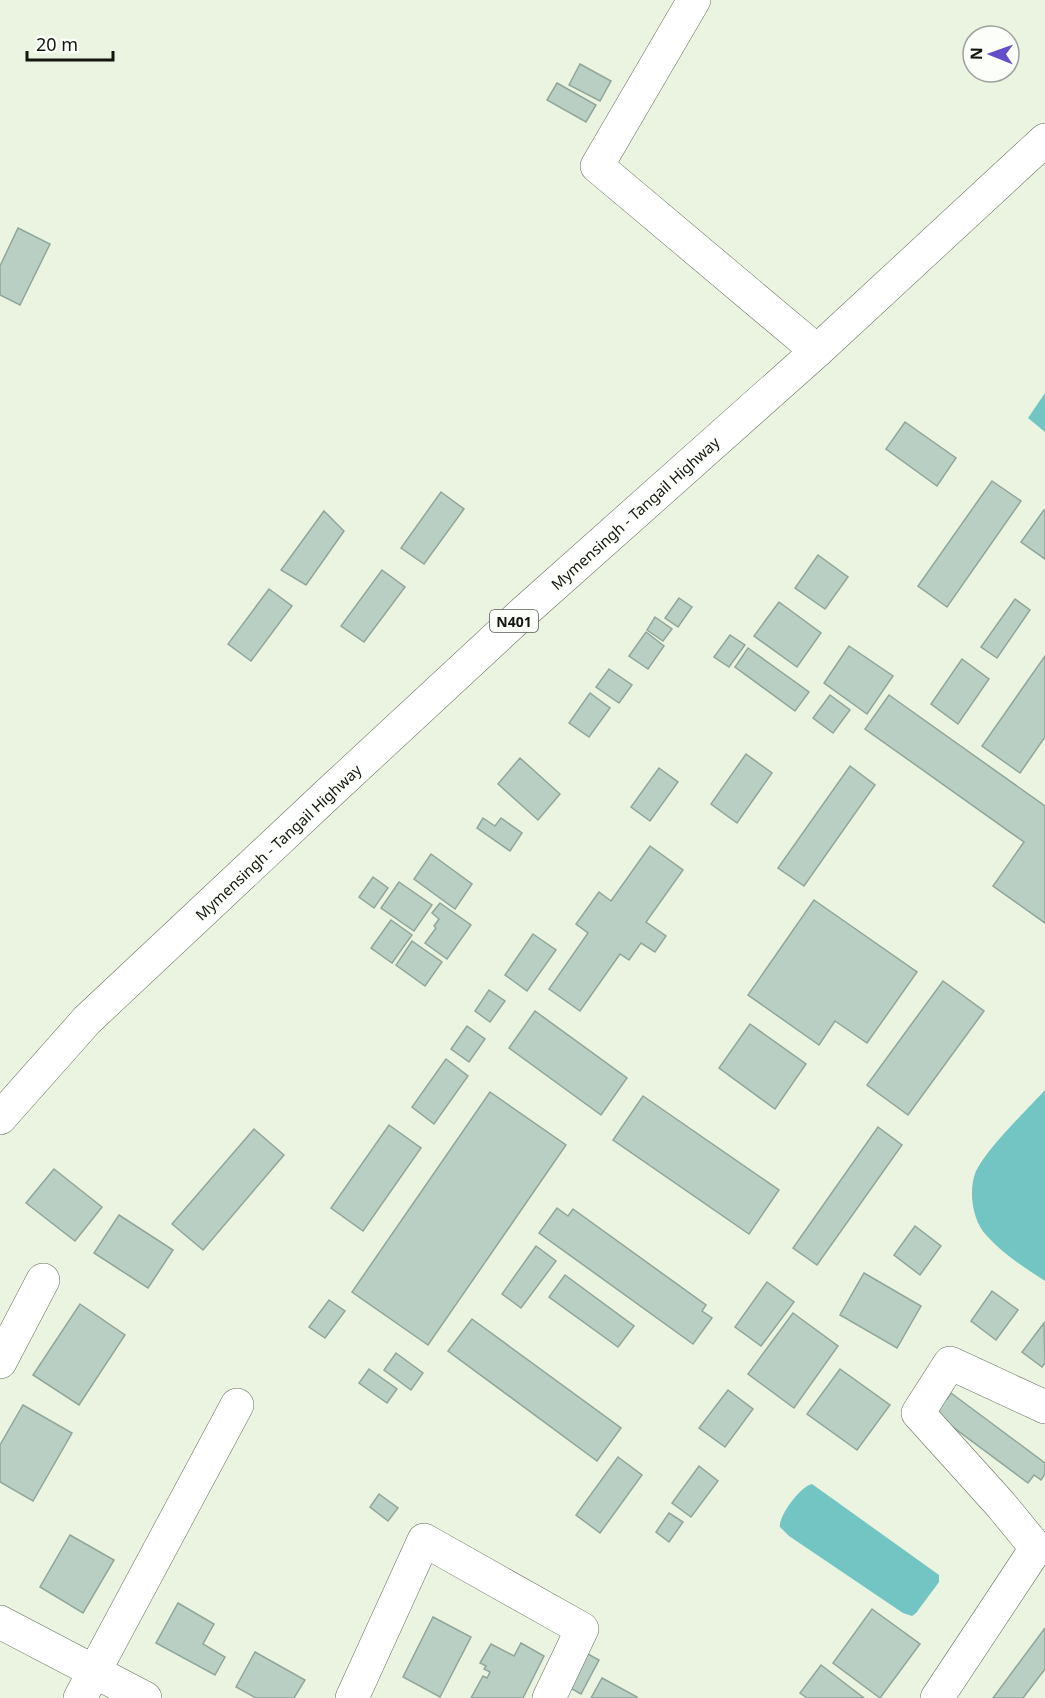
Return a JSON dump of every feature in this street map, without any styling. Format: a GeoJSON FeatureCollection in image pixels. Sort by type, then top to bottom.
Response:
{"type":"FeatureCollection","features":[{"type":"Feature","properties":{"kind":"main road"},"geometry":{"type":"LineString","coordinates":[[694,0],[597,166],[817,351]]}},
{"type":"Feature","properties":{"kind":"main road","name":"Mymensingh - Tangail Highway"},"geometry":{"type":"LineString","coordinates":[[0,1118],[87,1020],[524,612],[817,351],[1045,141]]}},
{"type":"Feature","properties":{"kind":"main road"},"geometry":{"type":"LineString","coordinates":[[0,1362],[43,1280]]}},
{"type":"Feature","properties":{"kind":"main road"},"geometry":{"type":"LineString","coordinates":[[937,1698],[1031,1556],[1033,1544],[918,1413],[950,1363],[1045,1407]]}},
{"type":"Feature","properties":{"kind":"main road"},"geometry":{"type":"LineString","coordinates":[[86,1685],[237,1405]]}},
{"type":"Feature","properties":{"kind":"main road"},"geometry":{"type":"LineString","coordinates":[[352,1698],[424,1540],[582,1629],[549,1698]]}},
{"type":"Feature","properties":{"kind":"main road"},"geometry":{"type":"LineString","coordinates":[[0,1622],[86,1685],[145,1698]]}},
{"type":"Feature","properties":{"kind":"water"},"geometry":{"type":"Polygon","coordinates":[[[1045,393],[1045,432],[1028,418],[1045,393]]]}},
{"type":"Feature","properties":{"kind":"water"},"geometry":{"type":"Polygon","coordinates":[[[1045,1090],[1045,1281],[1007,1255],[982,1230],[975,1214],[972,1187],[976,1171],[982,1161],[998,1140],[1045,1090]]]}},
{"type":"Feature","properties":{"kind":"water"},"geometry":{"type":"Polygon","coordinates":[[[812,1484],[939,1575],[939,1582],[916,1613],[912,1616],[903,1613],[789,1536],[780,1527],[780,1522],[791,1502],[802,1490],[812,1484]]]}},
{"type":"Feature","properties":{"kind":"building"},"geometry":{"type":"Polygon","coordinates":[[[580,64],[611,81],[600,101],[569,85],[580,64]]]}},
{"type":"Feature","properties":{"kind":"building"},"geometry":{"type":"Polygon","coordinates":[[[557,83],[596,105],[586,122],[547,100],[557,83]]]}},
{"type":"Feature","properties":{"kind":"building"},"geometry":{"type":"Polygon","coordinates":[[[18,228],[50,244],[20,305],[0,295],[0,266],[18,228]]]}},
{"type":"Feature","properties":{"kind":"building"},"geometry":{"type":"Polygon","coordinates":[[[905,422],[956,458],[937,486],[886,449],[905,422]]]}},
{"type":"Feature","properties":{"kind":"building"},"geometry":{"type":"Polygon","coordinates":[[[992,481],[1021,501],[947,607],[918,586],[992,481]]]}},
{"type":"Feature","properties":{"kind":"building"},"geometry":{"type":"Polygon","coordinates":[[[441,492],[464,509],[424,564],[401,548],[441,492]]]}},
{"type":"Feature","properties":{"kind":"building"},"geometry":{"type":"Polygon","coordinates":[[[324,511],[344,531],[306,585],[281,570],[324,511]]]}},
{"type":"Feature","properties":{"kind":"building"},"geometry":{"type":"Polygon","coordinates":[[[1045,511],[1045,559],[1021,542],[1045,511]]]}},
{"type":"Feature","properties":{"kind":"building"},"geometry":{"type":"Polygon","coordinates":[[[818,555],[848,577],[825,609],[795,588],[818,555]]]}},
{"type":"Feature","properties":{"kind":"building"},"geometry":{"type":"Polygon","coordinates":[[[382,570],[405,587],[364,642],[341,626],[382,570]]]}},
{"type":"Feature","properties":{"kind":"building"},"geometry":{"type":"Polygon","coordinates":[[[269,589],[292,606],[251,661],[228,644],[269,589]]]}},
{"type":"Feature","properties":{"kind":"building"},"geometry":{"type":"Polygon","coordinates":[[[679,598],[692,607],[678,627],[665,618],[679,598]]]}},
{"type":"Feature","properties":{"kind":"building"},"geometry":{"type":"Polygon","coordinates":[[[1015,599],[1030,610],[997,658],[981,647],[1015,599]]]}},
{"type":"Feature","properties":{"kind":"building"},"geometry":{"type":"Polygon","coordinates":[[[779,602],[821,633],[797,667],[754,636],[779,602]]]}},
{"type":"Feature","properties":{"kind":"building"},"geometry":{"type":"Polygon","coordinates":[[[655,617],[672,629],[663,641],[647,630],[655,617]]]}},
{"type":"Feature","properties":{"kind":"building"},"geometry":{"type":"Polygon","coordinates":[[[646,632],[664,646],[648,669],[629,656],[646,632]]]}},
{"type":"Feature","properties":{"kind":"building"},"geometry":{"type":"Polygon","coordinates":[[[730,635],[745,645],[729,667],[714,657],[730,635]]]}},
{"type":"Feature","properties":{"kind":"building"},"geometry":{"type":"Polygon","coordinates":[[[849,646],[893,676],[867,714],[824,683],[849,646]]]}},
{"type":"Feature","properties":{"kind":"building"},"geometry":{"type":"Polygon","coordinates":[[[748,648],[809,692],[795,711],[735,667],[748,648]]]}},
{"type":"Feature","properties":{"kind":"building"},"geometry":{"type":"Polygon","coordinates":[[[1045,656],[1045,737],[1020,773],[982,746],[1045,656]]]}},
{"type":"Feature","properties":{"kind":"building"},"geometry":{"type":"Polygon","coordinates":[[[962,659],[989,679],[958,724],[931,704],[962,659]]]}},
{"type":"Feature","properties":{"kind":"building"},"geometry":{"type":"Polygon","coordinates":[[[609,669],[632,685],[619,703],[596,687],[609,669]]]}},
{"type":"Feature","properties":{"kind":"building"},"geometry":{"type":"Polygon","coordinates":[[[590,693],[610,708],[589,737],[569,723],[590,693]]]}},
{"type":"Feature","properties":{"kind":"building"},"geometry":{"type":"Polygon","coordinates":[[[830,695],[850,710],[833,733],[813,718],[830,695]]]}},
{"type":"Feature","properties":{"kind":"building"},"geometry":{"type":"Polygon","coordinates":[[[889,695],[1045,806],[1045,923],[993,886],[1024,842],[865,729],[889,695]]]}},
{"type":"Feature","properties":{"kind":"building"},"geometry":{"type":"Polygon","coordinates":[[[746,754],[772,773],[737,823],[711,804],[746,754]]]}},
{"type":"Feature","properties":{"kind":"building"},"geometry":{"type":"Polygon","coordinates":[[[520,758],[560,794],[538,820],[498,784],[520,758]]]}},
{"type":"Feature","properties":{"kind":"building"},"geometry":{"type":"Polygon","coordinates":[[[850,766],[875,785],[804,886],[778,868],[850,766]]]}},
{"type":"Feature","properties":{"kind":"building"},"geometry":{"type":"Polygon","coordinates":[[[659,768],[678,782],[650,821],[631,807],[659,768]]]}},
{"type":"Feature","properties":{"kind":"building"},"geometry":{"type":"Polygon","coordinates":[[[483,818],[495,826],[501,818],[522,833],[510,851],[477,828],[483,818]]]}},
{"type":"Feature","properties":{"kind":"building"},"geometry":{"type":"Polygon","coordinates":[[[650,846],[683,870],[646,922],[666,936],[655,952],[641,943],[629,960],[620,954],[580,1011],[549,989],[588,933],[576,924],[599,892],[611,901],[650,846]]]}},
{"type":"Feature","properties":{"kind":"building"},"geometry":{"type":"Polygon","coordinates":[[[431,854],[472,884],[455,909],[414,879],[431,854]]]}},
{"type":"Feature","properties":{"kind":"building"},"geometry":{"type":"Polygon","coordinates":[[[373,877],[388,888],[374,908],[359,897],[373,877]]]}},
{"type":"Feature","properties":{"kind":"building"},"geometry":{"type":"Polygon","coordinates":[[[399,882],[432,905],[414,931],[381,908],[399,882]]]}},
{"type":"Feature","properties":{"kind":"building"},"geometry":{"type":"Polygon","coordinates":[[[814,900],[917,972],[867,1043],[835,1021],[819,1045],[748,995],[814,900]]]}},
{"type":"Feature","properties":{"kind":"building"},"geometry":{"type":"Polygon","coordinates":[[[440,903],[471,925],[447,959],[425,943],[436,928],[434,926],[439,919],[432,913],[440,903]]]}},
{"type":"Feature","properties":{"kind":"building"},"geometry":{"type":"Polygon","coordinates":[[[391,920],[412,935],[392,963],[371,948],[391,920]]]}},
{"type":"Feature","properties":{"kind":"building"},"geometry":{"type":"Polygon","coordinates":[[[533,934],[556,950],[527,991],[505,975],[533,934]]]}},
{"type":"Feature","properties":{"kind":"building"},"geometry":{"type":"Polygon","coordinates":[[[412,941],[442,962],[425,986],[396,965],[412,941]]]}},
{"type":"Feature","properties":{"kind":"building"},"geometry":{"type":"Polygon","coordinates":[[[943,981],[984,1011],[908,1115],[867,1085],[943,981]]]}},
{"type":"Feature","properties":{"kind":"building"},"geometry":{"type":"Polygon","coordinates":[[[489,990],[505,1001],[490,1022],[475,1011],[489,990]]]}},
{"type":"Feature","properties":{"kind":"building"},"geometry":{"type":"Polygon","coordinates":[[[535,1011],[627,1078],[601,1115],[509,1048],[535,1011]]]}},
{"type":"Feature","properties":{"kind":"building"},"geometry":{"type":"Polygon","coordinates":[[[750,1024],[806,1064],[775,1109],[719,1068],[750,1024]]]}},
{"type":"Feature","properties":{"kind":"building"},"geometry":{"type":"Polygon","coordinates":[[[467,1026],[485,1039],[469,1062],[451,1049],[467,1026]]]}},
{"type":"Feature","properties":{"kind":"building"},"geometry":{"type":"Polygon","coordinates":[[[446,1059],[468,1076],[434,1124],[412,1107],[446,1059]]]}},
{"type":"Feature","properties":{"kind":"building"},"geometry":{"type":"Polygon","coordinates":[[[490,1092],[566,1145],[428,1345],[352,1292],[490,1092]]]}},
{"type":"Feature","properties":{"kind":"building"},"geometry":{"type":"Polygon","coordinates":[[[643,1096],[779,1190],[749,1234],[613,1140],[643,1096]]]}},
{"type":"Feature","properties":{"kind":"building"},"geometry":{"type":"Polygon","coordinates":[[[389,1125],[421,1148],[363,1231],[331,1208],[389,1125]]]}},
{"type":"Feature","properties":{"kind":"building"},"geometry":{"type":"Polygon","coordinates":[[[878,1127],[902,1145],[817,1265],[793,1248],[878,1127]]]}},
{"type":"Feature","properties":{"kind":"building"},"geometry":{"type":"Polygon","coordinates":[[[254,1129],[284,1155],[203,1250],[172,1224],[254,1129]]]}},
{"type":"Feature","properties":{"kind":"building"},"geometry":{"type":"Polygon","coordinates":[[[54,1169],[102,1207],[75,1241],[26,1203],[54,1169]]]}},
{"type":"Feature","properties":{"kind":"building"},"geometry":{"type":"Polygon","coordinates":[[[557,1208],[568,1216],[573,1209],[706,1305],[702,1311],[712,1318],[693,1344],[539,1233],[557,1208]]]}},
{"type":"Feature","properties":{"kind":"building"},"geometry":{"type":"Polygon","coordinates":[[[119,1215],[173,1250],[148,1288],[94,1253],[119,1215]]]}},
{"type":"Feature","properties":{"kind":"building"},"geometry":{"type":"Polygon","coordinates":[[[915,1226],[941,1246],[920,1275],[894,1255],[915,1226]]]}},
{"type":"Feature","properties":{"kind":"building"},"geometry":{"type":"Polygon","coordinates":[[[536,1246],[556,1261],[521,1308],[502,1294],[536,1246]]]}},
{"type":"Feature","properties":{"kind":"building"},"geometry":{"type":"Polygon","coordinates":[[[864,1273],[921,1306],[897,1348],[840,1315],[864,1273]]]}},
{"type":"Feature","properties":{"kind":"building"},"geometry":{"type":"Polygon","coordinates":[[[565,1275],[634,1326],[618,1347],[549,1297],[565,1275]]]}},
{"type":"Feature","properties":{"kind":"building"},"geometry":{"type":"Polygon","coordinates":[[[767,1282],[794,1302],[761,1346],[735,1327],[767,1282]]]}},
{"type":"Feature","properties":{"kind":"building"},"geometry":{"type":"Polygon","coordinates":[[[992,1291],[1018,1310],[996,1340],[971,1321],[992,1291]]]}},
{"type":"Feature","properties":{"kind":"building"},"geometry":{"type":"Polygon","coordinates":[[[329,1300],[345,1311],[325,1338],[309,1327],[329,1300]]]}},
{"type":"Feature","properties":{"kind":"building"},"geometry":{"type":"Polygon","coordinates":[[[80,1304],[125,1335],[79,1405],[33,1375],[80,1304]]]}},
{"type":"Feature","properties":{"kind":"building"},"geometry":{"type":"Polygon","coordinates":[[[793,1313],[838,1346],[794,1408],[748,1374],[793,1313]]]}},
{"type":"Feature","properties":{"kind":"building"},"geometry":{"type":"Polygon","coordinates":[[[472,1319],[621,1428],[597,1461],[448,1351],[472,1319]]]}},
{"type":"Feature","properties":{"kind":"building"},"geometry":{"type":"Polygon","coordinates":[[[1044,1323],[1045,1363],[1042,1367],[1022,1352],[1044,1323]]]}},
{"type":"Feature","properties":{"kind":"building"},"geometry":{"type":"Polygon","coordinates":[[[396,1353],[423,1373],[411,1390],[384,1370],[396,1353]]]}},
{"type":"Feature","properties":{"kind":"building"},"geometry":{"type":"Polygon","coordinates":[[[369,1369],[397,1389],[387,1403],[359,1383],[369,1369]]]}},
{"type":"Feature","properties":{"kind":"building"},"geometry":{"type":"Polygon","coordinates":[[[840,1369],[890,1405],[857,1450],[807,1414],[840,1369]]]}},
{"type":"Feature","properties":{"kind":"building"},"geometry":{"type":"Polygon","coordinates":[[[728,1390],[753,1409],[725,1447],[699,1428],[728,1390]]]}},
{"type":"Feature","properties":{"kind":"building"},"geometry":{"type":"Polygon","coordinates":[[[951,1393],[1045,1463],[1045,1474],[1041,1480],[1034,1475],[1028,1483],[930,1410],[941,1395],[947,1399],[951,1393]]]}},
{"type":"Feature","properties":{"kind":"building"},"geometry":{"type":"Polygon","coordinates":[[[23,1405],[72,1433],[33,1501],[0,1482],[0,1445],[23,1405]]]}},
{"type":"Feature","properties":{"kind":"building"},"geometry":{"type":"Polygon","coordinates":[[[618,1457],[642,1475],[600,1533],[576,1515],[618,1457]]]}},
{"type":"Feature","properties":{"kind":"building"},"geometry":{"type":"Polygon","coordinates":[[[699,1466],[718,1481],[691,1517],[672,1503],[699,1466]]]}},
{"type":"Feature","properties":{"kind":"building"},"geometry":{"type":"Polygon","coordinates":[[[379,1494],[398,1508],[388,1521],[370,1507],[379,1494]]]}},
{"type":"Feature","properties":{"kind":"building"},"geometry":{"type":"Polygon","coordinates":[[[669,1513],[683,1522],[669,1542],[656,1532],[669,1513]]]}},
{"type":"Feature","properties":{"kind":"building"},"geometry":{"type":"Polygon","coordinates":[[[70,1535],[114,1560],[83,1613],[40,1587],[70,1535]]]}},
{"type":"Feature","properties":{"kind":"building"},"geometry":{"type":"Polygon","coordinates":[[[178,1603],[214,1624],[203,1644],[225,1657],[215,1675],[156,1643],[178,1603]]]}},
{"type":"Feature","properties":{"kind":"building"},"geometry":{"type":"Polygon","coordinates":[[[872,1609],[920,1644],[880,1698],[833,1663],[872,1609]]]}},
{"type":"Feature","properties":{"kind":"building"},"geometry":{"type":"Polygon","coordinates":[[[433,1617],[471,1637],[440,1697],[403,1677],[433,1617]]]}},
{"type":"Feature","properties":{"kind":"building"},"geometry":{"type":"Polygon","coordinates":[[[1045,1628],[1045,1669],[1023,1698],[993,1698],[1045,1628]]]}},
{"type":"Feature","properties":{"kind":"building"},"geometry":{"type":"Polygon","coordinates":[[[521,1643],[544,1656],[523,1698],[471,1698],[483,1676],[487,1678],[490,1672],[480,1663],[491,1644],[514,1656],[521,1643]]]}},
{"type":"Feature","properties":{"kind":"building"},"geometry":{"type":"Polygon","coordinates":[[[579,1649],[599,1660],[581,1694],[561,1683],[579,1649]]]}},
{"type":"Feature","properties":{"kind":"building"},"geometry":{"type":"Polygon","coordinates":[[[255,1652],[305,1680],[294,1698],[256,1698],[236,1687],[255,1652]]]}},
{"type":"Feature","properties":{"kind":"building"},"geometry":{"type":"Polygon","coordinates":[[[821,1665],[864,1698],[807,1698],[800,1693],[821,1665]]]}},
{"type":"Feature","properties":{"kind":"building"},"geometry":{"type":"Polygon","coordinates":[[[602,1678],[637,1697],[637,1698],[591,1698],[602,1678]]]}}]}
